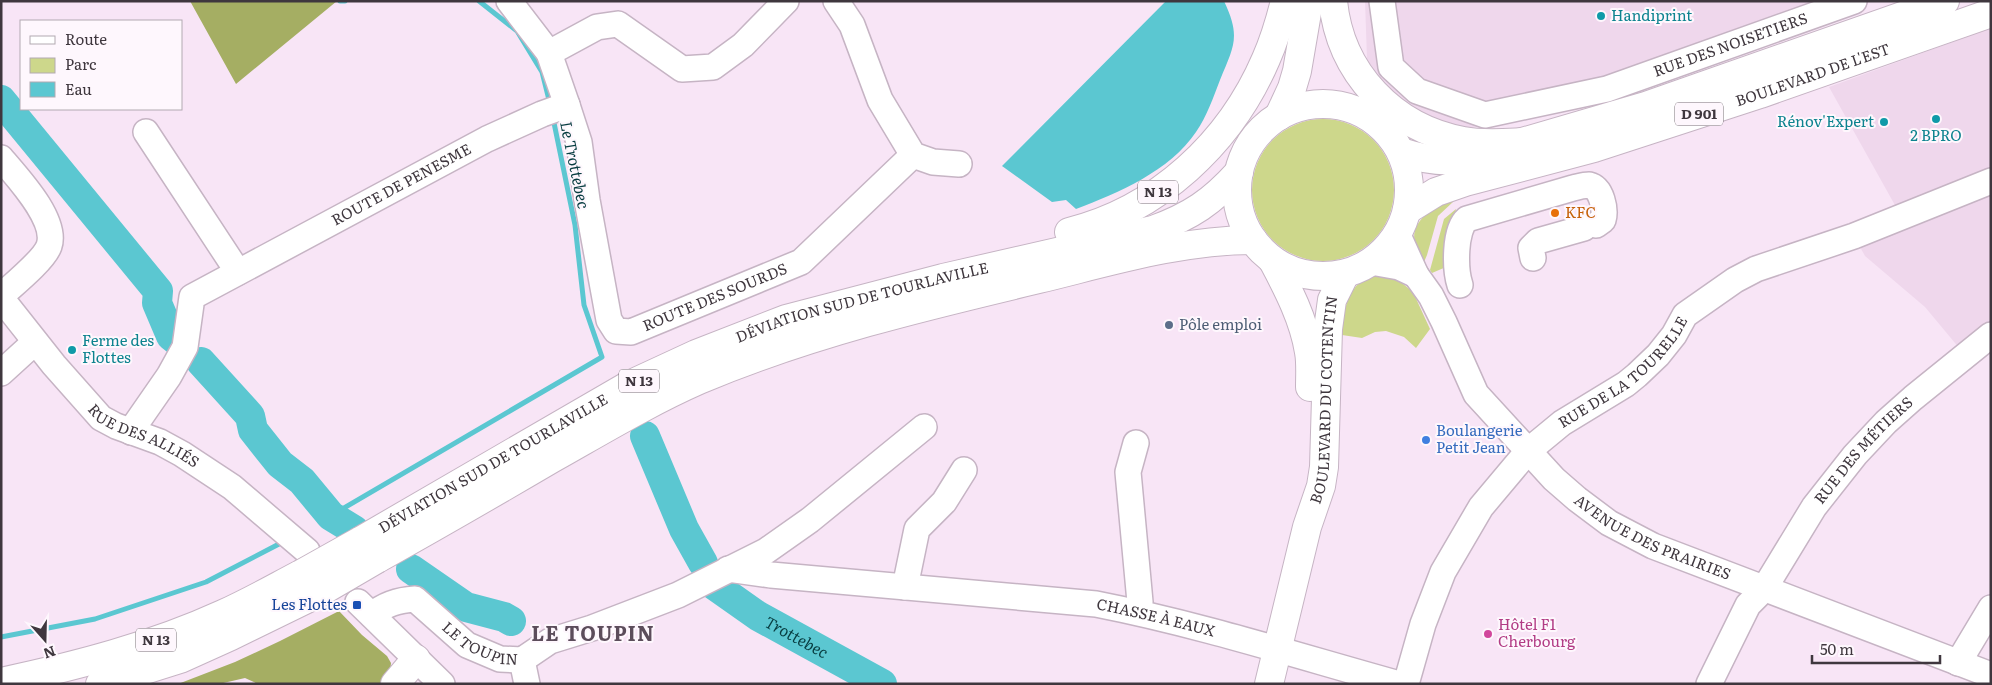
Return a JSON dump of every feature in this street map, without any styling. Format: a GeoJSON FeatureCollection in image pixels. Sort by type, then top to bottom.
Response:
{"type":"FeatureCollection","features":[{"type":"Feature","properties":{"kind":"main road","name":"N 13"},"geometry":{"type":"LineString","coordinates":[[943,278],[966,260],[1096,225],[1136,206],[1162,190],[1192,166],[1216,140],[1252,88],[1266,60],[1285,1]]}},
{"type":"Feature","properties":{"kind":"main road"},"geometry":{"type":"LineString","coordinates":[[1279,116],[1292,88],[1297,71],[1309,1]]}},
{"type":"Feature","properties":{"kind":"main road"},"geometry":{"type":"LineString","coordinates":[[1324,1],[1329,48],[1337,69],[1348,91],[1368,116],[1387,132],[1401,152],[1407,171],[1409,190],[1402,221],[1386,249],[1371,262],[1345,274],[1320,276],[1296,272],[1273,261],[1253,240],[1242,219],[1237,196],[1238,172],[1247,150],[1260,131],[1279,116],[1300,107],[1323,104],[1347,107],[1368,116]]}},
{"type":"Feature","properties":{"kind":"main road"},"geometry":{"type":"LineString","coordinates":[[1333,1],[1335,19],[1343,47],[1356,71],[1378,99],[1407,121],[1430,132],[1464,142],[1479,144],[1524,142]]}},
{"type":"Feature","properties":{"kind":"main road","name":"BOULEVARD DE L'EST"},"geometry":{"type":"LineString","coordinates":[[1401,152],[1422,159],[1451,161],[1524,142],[1646,106],[1944,1]]}},
{"type":"Feature","properties":{"kind":"main road","name":"BOULEVARD DE L'EST"},"geometry":{"type":"LineString","coordinates":[[1402,221],[1443,190],[1594,148],[1760,94],[1991,13]]}},
{"type":"Feature","properties":{"kind":"main road","name":"DÉVIATION SUD DE TOURLAVILLE"},"geometry":{"type":"LineString","coordinates":[[368,550],[629,385],[696,354],[786,319],[943,278],[1153,230],[1195,212],[1222,191],[1238,172]]}},
{"type":"Feature","properties":{"kind":"main road","name":"DÉVIATION SUD DE TOURLAVILLE"},"geometry":{"type":"LineString","coordinates":[[1,682],[59,670],[112,655],[223,614],[309,573],[368,550],[641,408],[700,380],[788,346],[980,293],[1124,258],[1180,247],[1253,240]]}},
{"type":"Feature","properties":{"kind":"main road","name":"BOULEVARD DU COTENTIN"},"geometry":{"type":"LineString","coordinates":[[1273,261],[1290,294],[1310,352],[1306,488],[1307,527]]}},
{"type":"Feature","properties":{"kind":"main road","name":"BOULEVARD DU COTENTIN"},"geometry":{"type":"LineString","coordinates":[[1269,684],[1307,527],[1321,486],[1324,467],[1328,329],[1332,302],[1345,274]]}},
{"type":"Feature","properties":{"kind":"main road","name":"DÉVIATION SUD DE TOURLAVILLE"},"geometry":{"type":"LineString","coordinates":[[100,684],[180,659],[231,636],[309,573]]}},
{"type":"Feature","properties":{"kind":"main road"},"geometry":{"type":"LineString","coordinates":[[395,684],[416,659]]}},
{"type":"Feature","properties":{"kind":"street","name":"ROUTE DES SOURDS"},"geometry":{"type":"LineString","coordinates":[[509,1],[548,53],[567,104],[579,142],[587,200],[609,320],[616,331],[631,332],[801,262],[913,155]]}},
{"type":"Feature","properties":{"kind":"street"},"geometry":{"type":"LineString","coordinates":[[548,53],[598,27],[618,24],[682,68],[713,67],[743,45],[786,1]]}},
{"type":"Feature","properties":{"kind":"street"},"geometry":{"type":"LineString","coordinates":[[836,1],[852,25],[880,100],[913,155],[933,162],[958,164]]}},
{"type":"Feature","properties":{"kind":"street","name":"RUE DES NOISETIERS"},"geometry":{"type":"LineString","coordinates":[[1382,1],[1391,67],[1417,91],[1484,115],[1607,89],[1854,1]]}},
{"type":"Feature","properties":{"kind":"street","name":"ROUTE DE PENESME"},"geometry":{"type":"LineString","coordinates":[[131,432],[170,376],[186,347],[192,298],[487,139],[567,104]]}},
{"type":"Feature","properties":{"kind":"street"},"geometry":{"type":"LineString","coordinates":[[146,132],[238,272]]}},
{"type":"Feature","properties":{"kind":"street"},"geometry":{"type":"LineString","coordinates":[[1,158],[42,212],[50,235],[49,246],[40,258],[1,297]]}},
{"type":"Feature","properties":{"kind":"street","name":"RUE DE LA TOURELLE"},"geometry":{"type":"LineString","coordinates":[[1406,684],[1423,624],[1443,572],[1481,507],[1528,451],[1562,423],[1626,384],[1637,375],[1658,355],[1674,335],[1685,315],[1734,280],[1771,263],[1854,236],[1991,181]]}},
{"type":"Feature","properties":{"kind":"street"},"geometry":{"type":"LineString","coordinates":[[1460,285],[1456,264],[1461,224],[1467,219],[1574,188],[1589,185],[1596,189],[1603,203],[1603,220],[1590,226],[1538,241],[1532,248],[1533,258]]}},
{"type":"Feature","properties":{"kind":"street","name":"AVENUE DES PRAIRIES"},"geometry":{"type":"LineString","coordinates":[[1402,221],[1416,275],[1431,296],[1476,394],[1528,451],[1577,500],[1609,523],[1653,546],[1991,675]]}},
{"type":"Feature","properties":{"kind":"street"},"geometry":{"type":"LineString","coordinates":[[1371,262],[1399,267],[1416,275]]}},
{"type":"Feature","properties":{"kind":"street","name":"RUE DES ALLIÉS"},"geometry":{"type":"LineString","coordinates":[[1,297],[35,342],[96,412],[116,426],[160,442],[182,454],[232,487],[309,573]]}},
{"type":"Feature","properties":{"kind":"street","name":"RUE DES MÉTIERS"},"geometry":{"type":"LineString","coordinates":[[1709,684],[1748,605],[1764,589],[1814,507],[1855,456],[1886,422],[1906,404],[1991,335]]}},
{"type":"Feature","properties":{"kind":"street"},"geometry":{"type":"LineString","coordinates":[[1,372],[35,342]]}},
{"type":"Feature","properties":{"kind":"street"},"geometry":{"type":"LineString","coordinates":[[717,574],[766,551],[810,520],[924,427]]}},
{"type":"Feature","properties":{"kind":"street"},"geometry":{"type":"LineString","coordinates":[[1136,443],[1128,472],[1140,602],[1138,612]]}},
{"type":"Feature","properties":{"kind":"street"},"geometry":{"type":"LineString","coordinates":[[905,587],[917,529],[944,502],[964,470]]}},
{"type":"Feature","properties":{"kind":"street","name":"CHASSE À EAUX"},"geometry":{"type":"LineString","coordinates":[[717,574],[771,575],[1096,604],[1138,612],[1399,684]]}},
{"type":"Feature","properties":{"kind":"street","name":"LE TOUPIN"},"geometry":{"type":"LineString","coordinates":[[416,659],[365,608],[415,599],[467,646],[500,659],[524,672],[550,641],[592,628],[678,595],[717,574]]}},
{"type":"Feature","properties":{"kind":"street"},"geometry":{"type":"LineString","coordinates":[[1958,663],[1991,608]]}},
{"type":"Feature","properties":{"kind":"street"},"geometry":{"type":"LineString","coordinates":[[416,659],[442,684]]}},
{"type":"Feature","properties":{"kind":"shaded area"},"geometry":{"type":"Polygon","coordinates":[[[1365,1],[1854,1],[1607,89],[1453,133],[1430,123],[1382,84],[1367,59],[1365,1]]]}},
{"type":"Feature","properties":{"kind":"shaded area"},"geometry":{"type":"Polygon","coordinates":[[[1991,28],[1991,335],[1965,355],[1925,307],[1865,256],[1854,236],[1901,216],[1829,87],[1991,28]]]}},
{"type":"Feature","properties":{"kind":"green space"},"geometry":{"type":"Polygon","coordinates":[[[190,1],[337,1],[236,84],[190,1]]]}},
{"type":"Feature","properties":{"kind":"green space"},"geometry":{"type":"Polygon","coordinates":[[[1323,119],[1350,125],[1362,131],[1373,140],[1382,151],[1388,163],[1394,190],[1388,217],[1382,229],[1373,240],[1362,249],[1350,255],[1323,261],[1296,255],[1284,249],[1273,240],[1264,229],[1258,217],[1252,190],[1258,163],[1264,151],[1273,140],[1284,131],[1296,125],[1323,119]]]}},
{"type":"Feature","properties":{"kind":"green space"},"geometry":{"type":"Polygon","coordinates":[[[1454,201],[1438,216],[1424,262],[1415,244],[1416,228],[1425,215],[1432,210],[1454,201]]]}},
{"type":"Feature","properties":{"kind":"green space"},"geometry":{"type":"Polygon","coordinates":[[[1456,209],[1446,267],[1432,273],[1430,270],[1444,219],[1456,209]]]}},
{"type":"Feature","properties":{"kind":"green space"},"geometry":{"type":"Polygon","coordinates":[[[1377,275],[1397,279],[1413,292],[1430,329],[1416,348],[1404,337],[1386,331],[1375,332],[1362,338],[1342,335],[1346,306],[1353,290],[1367,278],[1377,275]]]}},
{"type":"Feature","properties":{"kind":"green space"},"geometry":{"type":"Polygon","coordinates":[[[339,611],[362,635],[387,656],[391,663],[390,672],[382,684],[258,684],[245,678],[219,684],[178,684],[235,662],[339,611]]]}},
{"type":"Feature","properties":{"kind":"water"},"geometry":{"type":"Polygon","coordinates":[[[1166,1],[1224,1],[1233,24],[1234,41],[1232,50],[1210,107],[1200,126],[1185,146],[1158,169],[1142,179],[1109,196],[1076,209],[1066,200],[1052,202],[1002,166],[1166,1]]]}},
{"type":"Feature","properties":{"kind":"waterway","name":"Le Trottebec"},"geometry":{"type":"LineString","coordinates":[[340,1],[345,1]]}},
{"type":"Feature","properties":{"kind":"waterway","name":"Le Trottebec"},"geometry":{"type":"LineString","coordinates":[[479,1],[517,31],[542,72],[550,104]]}},
{"type":"Feature","properties":{"kind":"waterway"},"geometry":{"type":"LineString","coordinates":[[1,100],[158,291],[157,303],[171,336],[180,343]]}},
{"type":"Feature","properties":{"kind":"waterway"},"geometry":{"type":"LineString","coordinates":[[320,522],[602,357],[584,305],[575,225],[553,118]]}},
{"type":"Feature","properties":{"kind":"waterway"},"geometry":{"type":"LineString","coordinates":[[201,362],[250,416],[253,430],[280,464],[302,481],[331,516],[354,530]]}},
{"type":"Feature","properties":{"kind":"waterway","name":"Trottebec"},"geometry":{"type":"LineString","coordinates":[[645,436],[684,529],[703,563]]}},
{"type":"Feature","properties":{"kind":"waterway"},"geometry":{"type":"LineString","coordinates":[[1,637],[95,619],[206,582],[279,544]]}},
{"type":"Feature","properties":{"kind":"waterway"},"geometry":{"type":"LineString","coordinates":[[411,569],[466,607],[504,617],[511,621]]}},
{"type":"Feature","properties":{"kind":"waterway","name":"Trottebec"},"geometry":{"type":"LineString","coordinates":[[714,585],[758,616],[882,684]]}},
{"type":"Feature","properties":{"kind":"place","name":"Handiprint"},"geometry":{"type":"Point","coordinates":[1601,16]}},
{"type":"Feature","properties":{"kind":"place","name":"2 BPRO"},"geometry":{"type":"Point","coordinates":[1936,119]}},
{"type":"Feature","properties":{"kind":"place","name":"Rénov'Expert"},"geometry":{"type":"Point","coordinates":[1884,122]}},
{"type":"Feature","properties":{"kind":"place","name":"KFC"},"geometry":{"type":"Point","coordinates":[1555,213]}},
{"type":"Feature","properties":{"kind":"place","name":"Pôle emploi"},"geometry":{"type":"Point","coordinates":[1169,325]}},
{"type":"Feature","properties":{"kind":"place","name":"Ferme des Flottes"},"geometry":{"type":"Point","coordinates":[72,350]}},
{"type":"Feature","properties":{"kind":"place","name":"Boulangerie Petit Jean"},"geometry":{"type":"Point","coordinates":[1426,440]}},
{"type":"Feature","properties":{"kind":"place","name":"Les Flottes"},"geometry":{"type":"Point","coordinates":[357,605]}},
{"type":"Feature","properties":{"kind":"place","name":"Hôtel F1 Cherbourg"},"geometry":{"type":"Point","coordinates":[1488,634]}},
{"type":"Feature","properties":{"kind":"district","name":"LE TOUPIN"},"geometry":{"type":"Point","coordinates":[593,634]}}]}
